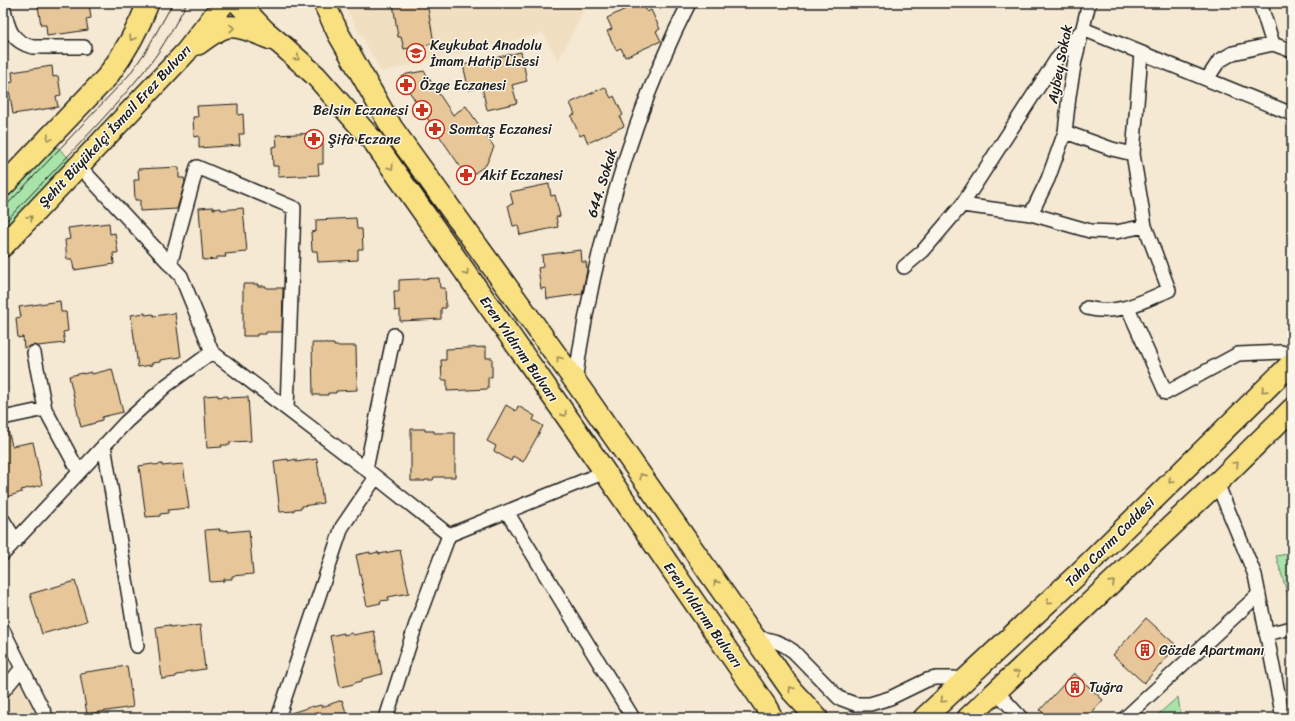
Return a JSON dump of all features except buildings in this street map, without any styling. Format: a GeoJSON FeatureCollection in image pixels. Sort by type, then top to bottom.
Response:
{"type":"FeatureCollection","features":[{"type":"Feature","properties":{"kind":"main road"},"geometry":{"type":"LineString","coordinates":[[3,186],[107,77],[130,43],[148,3]]}},
{"type":"Feature","properties":{"kind":"main road","name":"Şehit Büyükelçi İsmail Erez Bulvarı"},"geometry":{"type":"LineString","coordinates":[[3,246],[186,52],[224,3]]}},
{"type":"Feature","properties":{"kind":"main road","name":"Eren Yıldırım Bulvarı"},"geometry":{"type":"LineString","coordinates":[[238,3],[265,31],[316,76],[374,142],[605,472],[765,705],[772,718]]}},
{"type":"Feature","properties":{"kind":"main road","name":"Eren Yıldırım Bulvarı"},"geometry":{"type":"LineString","coordinates":[[324,3],[338,33],[392,128],[575,381],[792,691],[817,718]]}},
{"type":"Feature","properties":{"kind":"main road"},"geometry":{"type":"LineString","coordinates":[[186,52],[217,31],[229,27],[240,28],[279,42]]}},
{"type":"Feature","properties":{"kind":"main road","name":"Taha Carım Caddesi"},"geometry":{"type":"LineString","coordinates":[[924,718],[1076,576],[1292,363]]}},
{"type":"Feature","properties":{"kind":"main road","name":"Taha Carım Caddesi"},"geometry":{"type":"LineString","coordinates":[[968,718],[1217,483],[1292,409]]}},
{"type":"Feature","properties":{"kind":"street","name":"644. Sokak"},"geometry":{"type":"LineString","coordinates":[[575,381],[590,288],[619,176],[635,129],[666,50],[689,3]]}},
{"type":"Feature","properties":{"kind":"street","name":"Aybey Sokak"},"geometry":{"type":"LineString","coordinates":[[1031,214],[1048,179],[1065,132],[1069,96],[1089,3]]}},
{"type":"Feature","properties":{"kind":"street"},"geometry":{"type":"LineString","coordinates":[[1260,3],[1273,44]]}},
{"type":"Feature","properties":{"kind":"street"},"geometry":{"type":"LineString","coordinates":[[3,5],[6,34],[25,45],[33,47],[84,47]]}},
{"type":"Feature","properties":{"kind":"street"},"geometry":{"type":"LineString","coordinates":[[904,268],[923,251],[962,205],[1056,60],[1083,30],[1292,114]]}},
{"type":"Feature","properties":{"kind":"street"},"geometry":{"type":"LineString","coordinates":[[1208,80],[1214,67],[1226,56],[1234,52],[1273,44],[1292,51]]}},
{"type":"Feature","properties":{"kind":"street"},"geometry":{"type":"LineString","coordinates":[[1086,308],[1105,311],[1128,308],[1169,290],[1145,226],[1133,154],[1141,53]]}},
{"type":"Feature","properties":{"kind":"street"},"geometry":{"type":"LineString","coordinates":[[1065,132],[1112,149],[1133,154]]}},
{"type":"Feature","properties":{"kind":"street"},"geometry":{"type":"LineString","coordinates":[[79,166],[181,276],[212,352],[450,535]]}},
{"type":"Feature","properties":{"kind":"street"},"geometry":{"type":"LineString","coordinates":[[170,265],[197,167],[294,208],[287,409]]}},
{"type":"Feature","properties":{"kind":"street"},"geometry":{"type":"LineString","coordinates":[[962,205],[1031,214],[1090,231],[1116,232],[1145,226]]}},
{"type":"Feature","properties":{"kind":"street"},"geometry":{"type":"LineString","coordinates":[[1128,308],[1166,393],[1238,354],[1281,352],[1292,355]]}},
{"type":"Feature","properties":{"kind":"street"},"geometry":{"type":"LineString","coordinates":[[366,469],[394,335]]}},
{"type":"Feature","properties":{"kind":"street"},"geometry":{"type":"LineString","coordinates":[[3,554],[126,422],[185,371],[212,352]]}},
{"type":"Feature","properties":{"kind":"street"},"geometry":{"type":"LineString","coordinates":[[34,353],[45,409],[79,472]]}},
{"type":"Feature","properties":{"kind":"street"},"geometry":{"type":"LineString","coordinates":[[3,418],[45,409]]}},
{"type":"Feature","properties":{"kind":"street"},"geometry":{"type":"LineString","coordinates":[[104,445],[137,646]]}},
{"type":"Feature","properties":{"kind":"street"},"geometry":{"type":"LineString","coordinates":[[386,718],[416,624],[450,535],[605,472]]}},
{"type":"Feature","properties":{"kind":"street"},"geometry":{"type":"LineString","coordinates":[[278,718],[342,527],[376,477]]}},
{"type":"Feature","properties":{"kind":"street"},"geometry":{"type":"LineString","coordinates":[[1217,483],[1255,575],[1282,718]]}},
{"type":"Feature","properties":{"kind":"street"},"geometry":{"type":"LineString","coordinates":[[507,512],[634,718]]}},
{"type":"Feature","properties":{"kind":"street"},"geometry":{"type":"LineString","coordinates":[[3,520],[16,541]]}},
{"type":"Feature","properties":{"kind":"street"},"geometry":{"type":"LineString","coordinates":[[1125,718],[1259,594]]}},
{"type":"Feature","properties":{"kind":"street"},"geometry":{"type":"LineString","coordinates":[[1266,634],[1292,628]]}},
{"type":"Feature","properties":{"kind":"street"},"geometry":{"type":"LineString","coordinates":[[3,630],[47,718]]}},
{"type":"Feature","properties":{"kind":"street"},"geometry":{"type":"LineString","coordinates":[[755,638],[771,640],[786,646],[793,651],[839,698],[855,704],[870,704],[890,698],[927,680],[936,678],[955,678],[964,681]]}},
{"type":"Feature","properties":{"kind":"street"},"geometry":{"type":"LineString","coordinates":[[3,691],[22,668]]}},
{"type":"Feature","properties":{"kind":"street"},"geometry":{"type":"LineString","coordinates":[[996,692],[1021,718]]}},
{"type":"Feature","properties":{"kind":"shaded area","name":"Keykubat Anadolu İmam Hatip Lisesi"},"geometry":{"type":"Polygon","coordinates":[[[343,3],[588,3],[558,61],[543,33],[381,72],[343,3]]]}},
{"type":"Feature","properties":{"kind":"shaded area"},"geometry":{"type":"Polygon","coordinates":[[[22,668],[47,718],[3,718],[3,690],[22,668]]]}},
{"type":"Feature","properties":{"kind":"green space"},"geometry":{"type":"Polygon","coordinates":[[[56,146],[71,160],[3,231],[3,202],[56,146]]]}},
{"type":"Feature","properties":{"kind":"green space"},"geometry":{"type":"Polygon","coordinates":[[[1292,553],[1292,609],[1276,556],[1292,553]]]}},
{"type":"Feature","properties":{"kind":"green space"},"geometry":{"type":"Polygon","coordinates":[[[1178,697],[1181,718],[1154,718],[1178,697]]]}},
{"type":"Feature","properties":{"kind":"tram line"},"geometry":{"type":"LineString","coordinates":[[3,209],[129,75],[146,51],[173,3]]}},
{"type":"Feature","properties":{"kind":"tram line"},"geometry":{"type":"LineString","coordinates":[[3,224],[132,86],[160,50],[187,3]]}},
{"type":"Feature","properties":{"kind":"place","name":"Keykubat Anadolu İmam Hatip Lisesi"},"geometry":{"type":"Point","coordinates":[416,53]}},
{"type":"Feature","properties":{"kind":"place","name":"Özge Eczanesi"},"geometry":{"type":"Point","coordinates":[406,85]}},
{"type":"Feature","properties":{"kind":"place","name":"Belsin Eczanesi"},"geometry":{"type":"Point","coordinates":[422,110]}},
{"type":"Feature","properties":{"kind":"place","name":"Somtaş Eczanesi"},"geometry":{"type":"Point","coordinates":[435,129]}},
{"type":"Feature","properties":{"kind":"place","name":"Şifa Eczane"},"geometry":{"type":"Point","coordinates":[314,139]}},
{"type":"Feature","properties":{"kind":"place","name":"Akif Eczanesi"},"geometry":{"type":"Point","coordinates":[466,175]}},
{"type":"Feature","properties":{"kind":"place","name":"Gözde Apartmanı"},"geometry":{"type":"Point","coordinates":[1145,650]}},
{"type":"Feature","properties":{"kind":"place","name":"Tuğra"},"geometry":{"type":"Point","coordinates":[1075,687]}}]}
